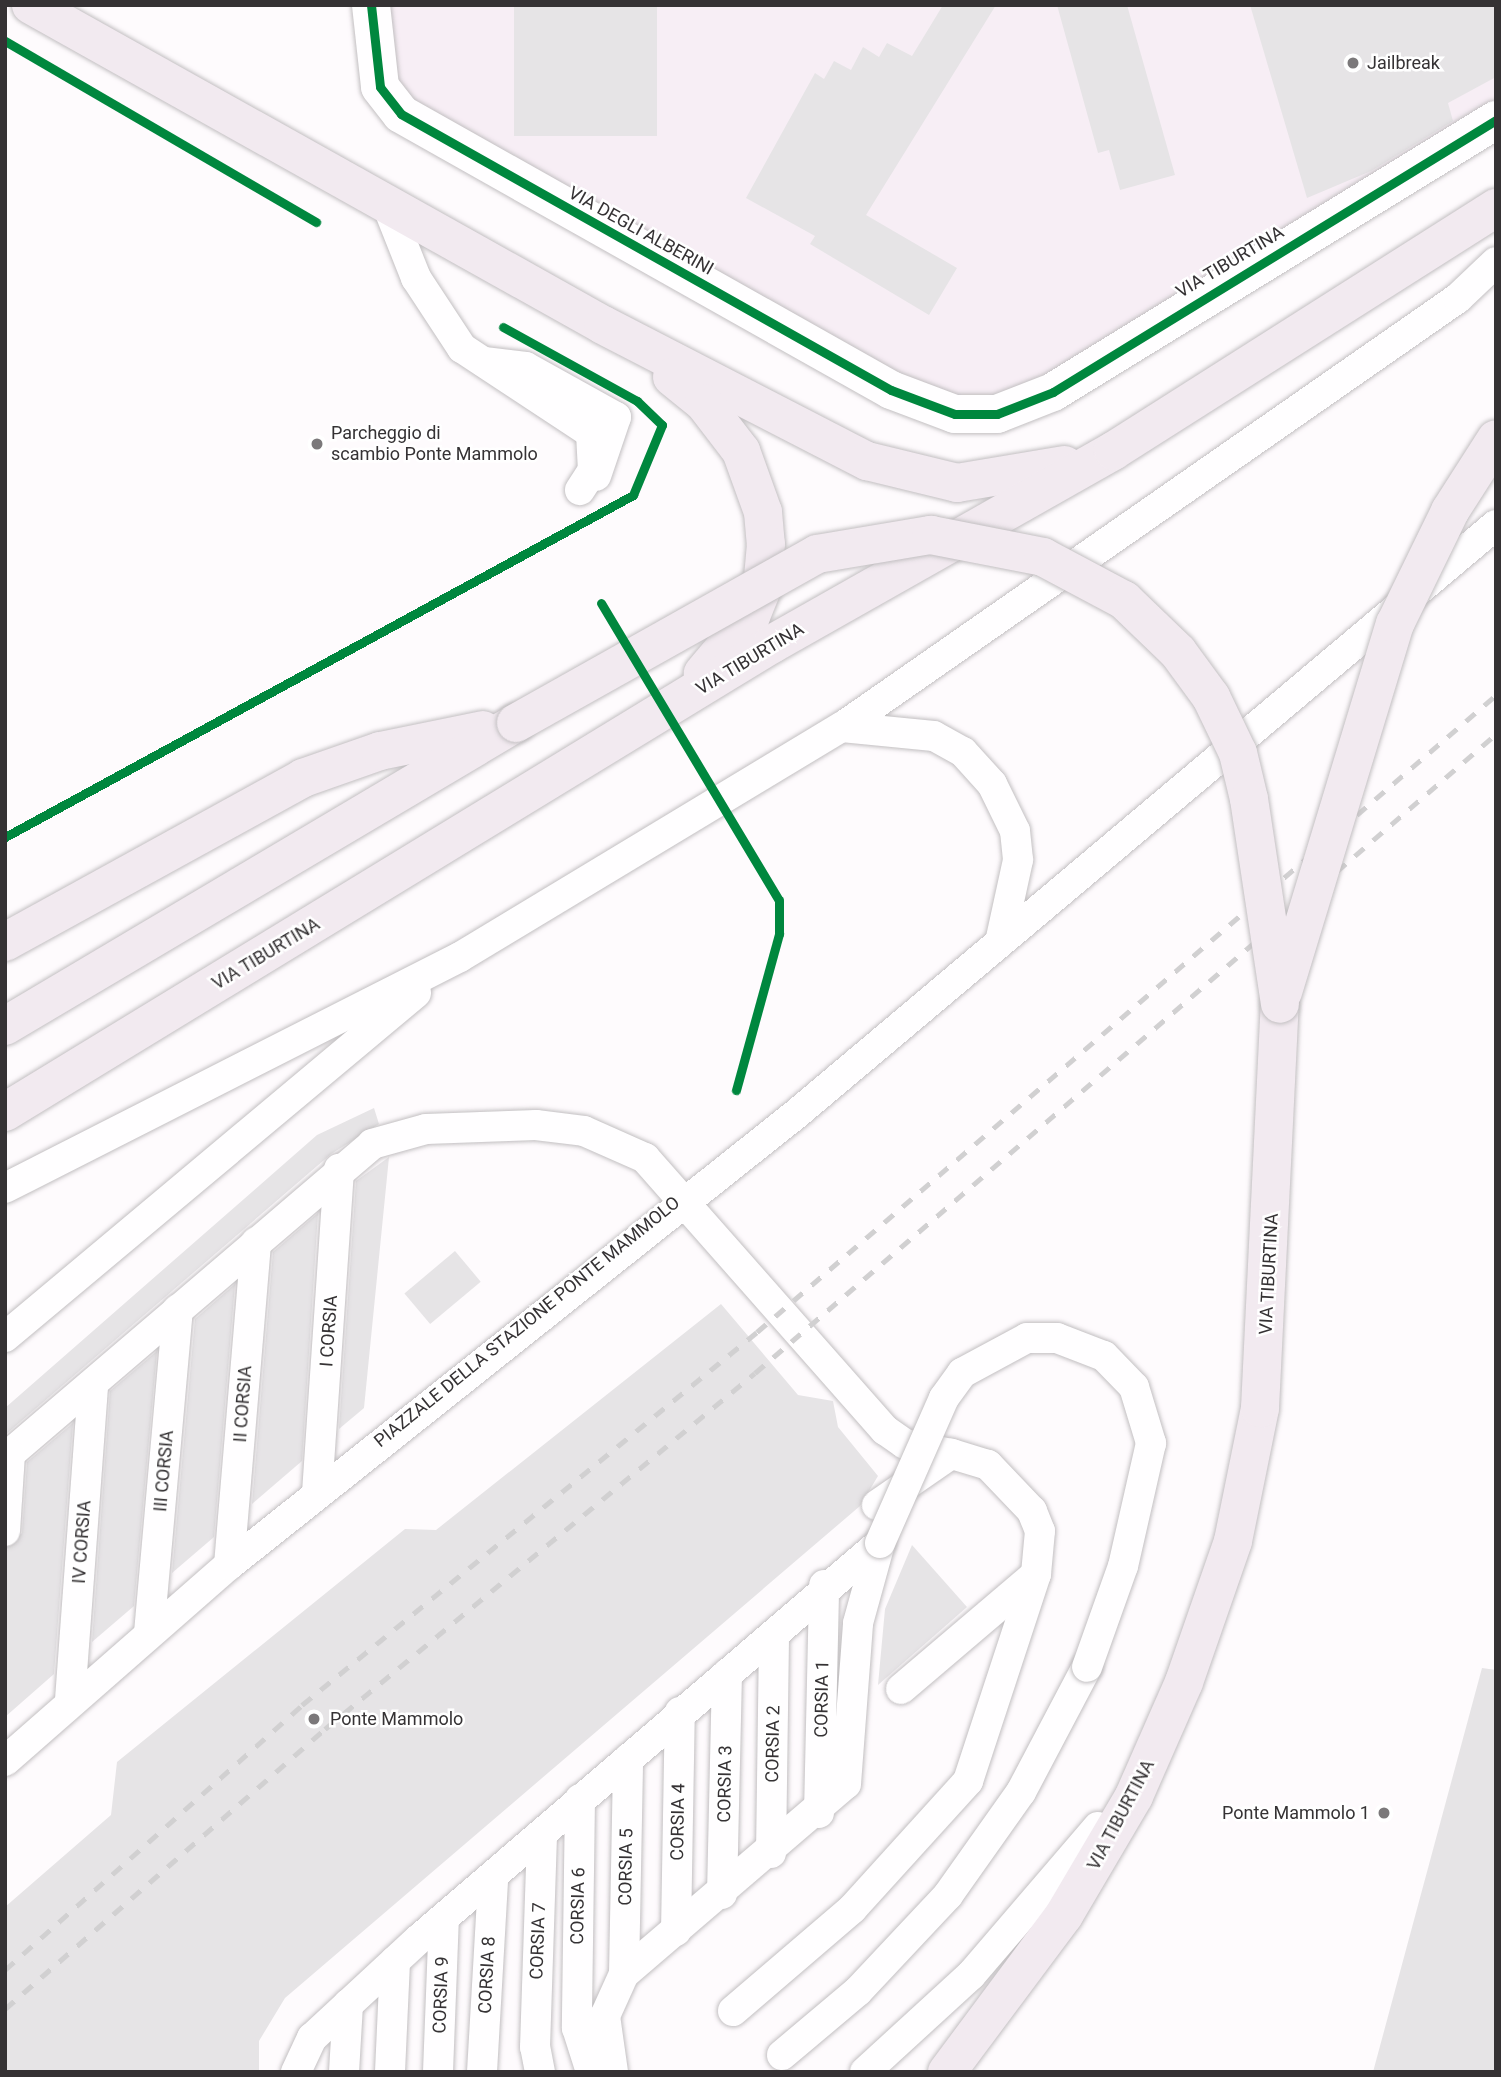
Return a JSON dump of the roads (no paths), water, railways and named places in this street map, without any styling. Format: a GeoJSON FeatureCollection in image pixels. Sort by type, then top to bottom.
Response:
{"type":"FeatureCollection","features":[{"type":"Feature","properties":{"kind":"main road"},"geometry":{"type":"LineString","coordinates":[[31,5],[603,325],[906,475],[988,482],[1113,452]]}},
{"type":"Feature","properties":{"kind":"main road","name":"VIA TIBURTINA"},"geometry":{"type":"LineString","coordinates":[[5,1112],[673,704],[1113,452],[1496,208]]}},
{"type":"Feature","properties":{"kind":"main road"},"geometry":{"type":"LineString","coordinates":[[603,325],[727,428],[763,512],[766,568],[751,616],[673,704]]}},
{"type":"Feature","properties":{"kind":"main road","name":"VIA TIBURTINA"},"geometry":{"type":"LineString","coordinates":[[947,2072],[1064,1915],[1157,1749],[1208,1618],[1250,1477],[1263,1377],[1280,1004],[1395,624],[1450,512],[1496,439]]}},
{"type":"Feature","properties":{"kind":"main road"},"geometry":{"type":"LineString","coordinates":[[5,1027],[203,904],[516,723],[817,554],[931,535],[1042,557],[1101,585],[1142,615],[1178,652],[1221,716],[1249,799],[1280,1004]]}},
{"type":"Feature","properties":{"kind":"main road"},"geometry":{"type":"LineString","coordinates":[[5,942],[160,855],[341,763],[516,723]]}},
{"type":"Feature","properties":{"kind":"street","name":"VIA DEGLI ALBERINI"},"geometry":{"type":"LineString","coordinates":[[371,5],[380,87],[401,114],[891,390],[935,408],[975,415]]}},
{"type":"Feature","properties":{"kind":"street","name":"VIA TIBURTINA"},"geometry":{"type":"LineString","coordinates":[[975,415],[1017,408],[1053,391],[1496,120]]}},
{"type":"Feature","properties":{"kind":"lane"},"geometry":{"type":"LineString","coordinates":[[387,205],[415,278],[462,348],[515,388],[591,433],[593,470],[580,490]]}},
{"type":"Feature","properties":{"kind":"lane"},"geometry":{"type":"LineString","coordinates":[[5,1188],[460,957],[842,727],[1458,298],[1496,262]]}},
{"type":"Feature","properties":{"kind":"lane"},"geometry":{"type":"LineString","coordinates":[[733,2011],[852,1909],[968,1781],[1036,1574],[1040,1531],[1020,1492],[988,1465],[905,1444],[886,1430],[685,1198],[795,1115],[1496,525]]}},
{"type":"Feature","properties":{"kind":"lane"},"geometry":{"type":"LineString","coordinates":[[842,727],[934,736],[963,752],[992,784],[1015,831],[1018,860],[1001,939]]}},
{"type":"Feature","properties":{"kind":"lane"},"geometry":{"type":"LineString","coordinates":[[5,1337],[460,957]]}},
{"type":"Feature","properties":{"kind":"lane","name":"PIAZZALE DELLA STAZIONE PONTE MAMMOLO"},"geometry":{"type":"LineString","coordinates":[[5,1761],[70,1700],[229,1565],[685,1198],[627,1148],[549,1126],[426,1129],[372,1144],[8,1456]]}},
{"type":"Feature","properties":{"kind":"lane","name":"I CORSIA"},"geometry":{"type":"LineString","coordinates":[[317,1493],[339,1170]]}},
{"type":"Feature","properties":{"kind":"lane","name":"II CORSIA"},"geometry":{"type":"LineString","coordinates":[[229,1565],[256,1242]]}},
{"type":"Feature","properties":{"kind":"lane","name":"III CORSIA"},"geometry":{"type":"LineString","coordinates":[[149,1633],[178,1308]]}},
{"type":"Feature","properties":{"kind":"lane"},"geometry":{"type":"LineString","coordinates":[[613,2072],[605,2016],[624,1974],[840,1794],[850,1773],[858,1623],[880,1542],[944,1398],[962,1373],[1027,1338],[1057,1338],[1104,1356],[1134,1387],[1151,1443],[1123,1566],[1087,1667],[1021,1792],[947,1895],[858,1991],[782,2055]]}},
{"type":"Feature","properties":{"kind":"lane","name":"IV CORSIA"},"geometry":{"type":"LineString","coordinates":[[70,1700],[93,1384]]}},
{"type":"Feature","properties":{"kind":"lane"},"geometry":{"type":"LineString","coordinates":[[877,1505],[951,1454]]}},
{"type":"Feature","properties":{"kind":"lane"},"geometry":{"type":"LineString","coordinates":[[5,1531],[8,1456]]}},
{"type":"Feature","properties":{"kind":"lane"},"geometry":{"type":"LineString","coordinates":[[296,2072],[312,2038],[348,2004],[680,1712],[774,1635],[824,1585],[880,1542]]}},
{"type":"Feature","properties":{"kind":"lane"},"geometry":{"type":"LineString","coordinates":[[901,1689],[1036,1574]]}},
{"type":"Feature","properties":{"kind":"lane","name":"CORSIA 1"},"geometry":{"type":"LineString","coordinates":[[820,1813],[824,1585]]}},
{"type":"Feature","properties":{"kind":"lane","name":"CORSIA 2"},"geometry":{"type":"LineString","coordinates":[[771,1853],[774,1635]]}},
{"type":"Feature","properties":{"kind":"lane","name":"CORSIA 3"},"geometry":{"type":"LineString","coordinates":[[722,1894],[727,1674]]}},
{"type":"Feature","properties":{"kind":"lane","name":"CORSIA 4"},"geometry":{"type":"LineString","coordinates":[[676,1931],[680,1712]]}},
{"type":"Feature","properties":{"kind":"lane"},"geometry":{"type":"LineString","coordinates":[[865,2072],[933,2013],[1042,1899],[1157,1749]]}},
{"type":"Feature","properties":{"kind":"lane","name":"CORSIA 5"},"geometry":{"type":"LineString","coordinates":[[624,1974],[628,1759]]}},
{"type":"Feature","properties":{"kind":"lane","name":"CORSIA 6"},"geometry":{"type":"LineString","coordinates":[[580,1799],[577,2013],[591,2072]]}},
{"type":"Feature","properties":{"kind":"lane","name":"CORSIA 7"},"geometry":{"type":"LineString","coordinates":[[537,2060],[542,1834]]}},
{"type":"Feature","properties":{"kind":"lane","name":"CORSIA 8"},"geometry":{"type":"LineString","coordinates":[[482,2072],[493,1879]]}},
{"type":"Feature","properties":{"kind":"lane","name":"CORSIA 9"},"geometry":{"type":"LineString","coordinates":[[438,2072],[444,1918]]}},
{"type":"Feature","properties":{"kind":"lane"},"geometry":{"type":"LineString","coordinates":[[390,2072],[396,1961]]}},
{"type":"Feature","properties":{"kind":"lane"},"geometry":{"type":"LineString","coordinates":[[344,2072],[348,2004]]}},
{"type":"Feature","properties":{"kind":"railway"},"geometry":{"type":"LineString","coordinates":[[5,1970],[302,1705],[757,1332],[1496,695]]}},
{"type":"Feature","properties":{"kind":"railway"},"geometry":{"type":"LineString","coordinates":[[5,2009],[325,1729],[755,1373],[1496,734]]}},
{"type":"Feature","properties":{"kind":"place","name":"Jailbreak"},"geometry":{"type":"Point","coordinates":[1353,63]}},
{"type":"Feature","properties":{"kind":"place","name":"Parcheggio di scambio Ponte Mammolo"},"geometry":{"type":"Point","coordinates":[317,444]}},
{"type":"Feature","properties":{"kind":"place","name":"Ponte Mammolo"},"geometry":{"type":"Point","coordinates":[314,1719]}},
{"type":"Feature","properties":{"kind":"place","name":"Ponte Mammolo 1"},"geometry":{"type":"Point","coordinates":[1384,1813]}}]}
